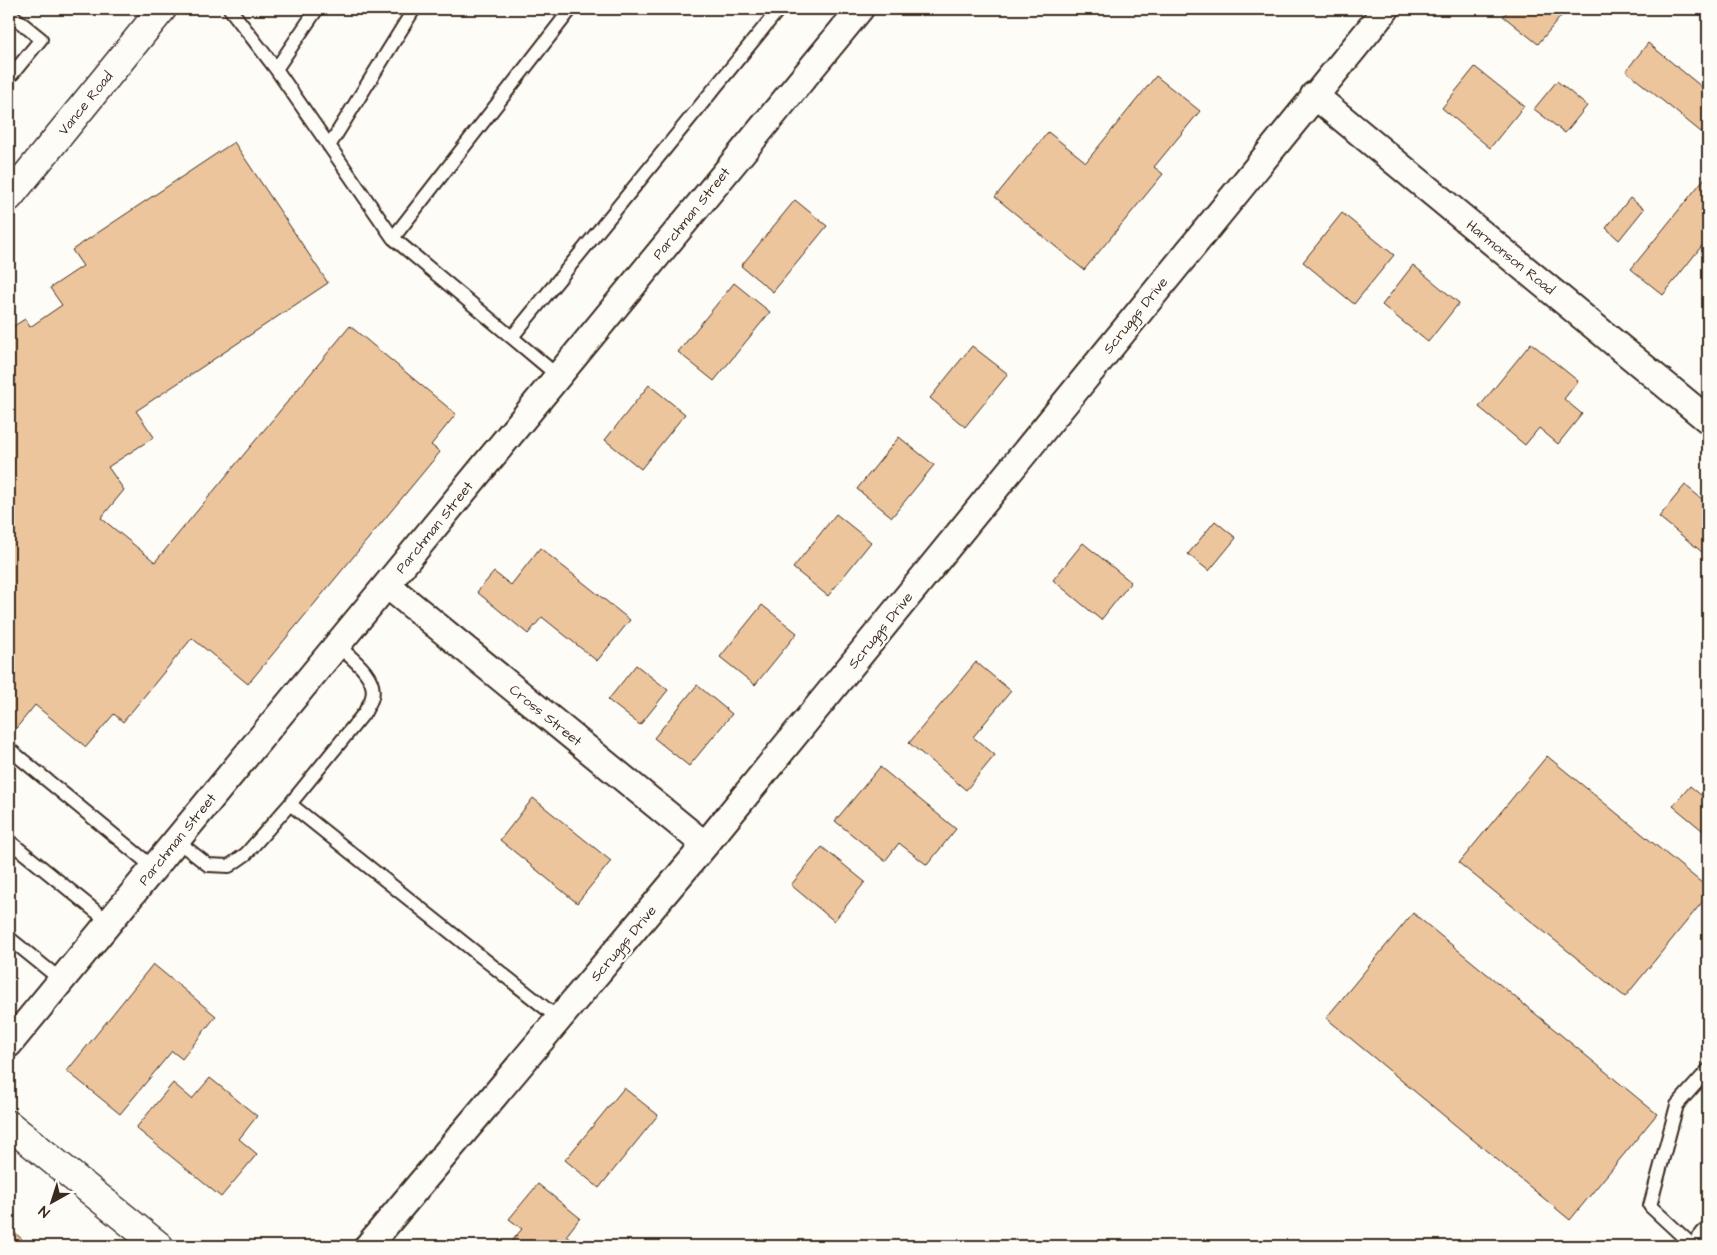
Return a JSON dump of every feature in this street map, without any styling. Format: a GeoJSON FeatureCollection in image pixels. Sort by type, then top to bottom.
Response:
{"type":"FeatureCollection","features":[{"type":"Feature","properties":{"kind":"street","name":"Vance Road"},"geometry":{"type":"LineString","coordinates":[[9,197],[162,9]]}},
{"type":"Feature","properties":{"kind":"street","name":"Parchman Street"},"geometry":{"type":"LineString","coordinates":[[11,1036],[62,980],[860,9]]}},
{"type":"Feature","properties":{"kind":"street","name":"Scruggs Drive"},"geometry":{"type":"LineString","coordinates":[[368,1246],[705,845],[1314,95],[1386,9]]}},
{"type":"Feature","properties":{"kind":"street","name":"Harmonson Road"},"geometry":{"type":"LineString","coordinates":[[1314,95],[1708,420]]}},
{"type":"Feature","properties":{"kind":"street","name":"Cross Street"},"geometry":{"type":"LineString","coordinates":[[387,585],[705,845]]}},
{"type":"Feature","properties":{"kind":"street"},"geometry":{"type":"LineString","coordinates":[[9,1125],[158,1246]]}},
{"type":"Feature","properties":{"kind":"street"},"geometry":{"type":"LineString","coordinates":[[1701,1246],[1708,1237]]}},
{"type":"Feature","properties":{"kind":"lane"},"geometry":{"type":"LineString","coordinates":[[230,9],[276,69],[393,238],[558,376]]}},
{"type":"Feature","properties":{"kind":"lane"},"geometry":{"type":"LineString","coordinates":[[276,69],[317,9]]}},
{"type":"Feature","properties":{"kind":"lane"},"geometry":{"type":"LineString","coordinates":[[329,146],[414,9]]}},
{"type":"Feature","properties":{"kind":"lane"},"geometry":{"type":"LineString","coordinates":[[393,238],[571,9]]}},
{"type":"Feature","properties":{"kind":"lane"},"geometry":{"type":"LineString","coordinates":[[512,337],[779,9]]}},
{"type":"Feature","properties":{"kind":"lane"},"geometry":{"type":"LineString","coordinates":[[9,13],[41,39],[9,78]]}},
{"type":"Feature","properties":{"kind":"lane"},"geometry":{"type":"LineString","coordinates":[[176,840],[208,865],[229,866],[246,854],[290,804],[365,712],[372,696],[372,685],[363,670],[337,645]]}},
{"type":"Feature","properties":{"kind":"lane"},"geometry":{"type":"LineString","coordinates":[[9,750],[154,868]]}},
{"type":"Feature","properties":{"kind":"lane"},"geometry":{"type":"LineString","coordinates":[[290,804],[559,1019]]}},
{"type":"Feature","properties":{"kind":"lane"},"geometry":{"type":"LineString","coordinates":[[9,841],[109,922]]}},
{"type":"Feature","properties":{"kind":"lane"},"geometry":{"type":"LineString","coordinates":[[9,938],[62,980]]}},
{"type":"Feature","properties":{"kind":"lane"},"geometry":{"type":"LineString","coordinates":[[1693,1246],[1650,1206],[1677,1105],[1708,1070]]}},
{"type":"Feature","properties":{"kind":"building"},"geometry":{"type":"Polygon","coordinates":[[[1510,9],[1567,9],[1538,44],[1503,16],[1510,9]]]}},
{"type":"Feature","properties":{"kind":"building"},"geometry":{"type":"Polygon","coordinates":[[[1648,43],[1708,92],[1708,123],[1701,132],[1626,71],[1648,43]]]}},
{"type":"Feature","properties":{"kind":"building"},"geometry":{"type":"Polygon","coordinates":[[[1475,67],[1524,106],[1490,148],[1442,108],[1475,67]]]}},
{"type":"Feature","properties":{"kind":"building"},"geometry":{"type":"Polygon","coordinates":[[[1156,76],[1200,111],[1154,167],[1163,174],[1084,270],[995,197],[1048,132],[1086,162],[1156,76]]]}},
{"type":"Feature","properties":{"kind":"building"},"geometry":{"type":"Polygon","coordinates":[[[1557,81],[1587,106],[1565,133],[1534,109],[1557,81]]]}},
{"type":"Feature","properties":{"kind":"building"},"geometry":{"type":"Polygon","coordinates":[[[234,142],[328,283],[136,411],[154,437],[108,467],[124,490],[101,518],[155,562],[350,326],[456,414],[431,445],[440,452],[248,684],[192,638],[123,722],[114,714],[86,747],[35,705],[9,737],[9,329],[25,319],[30,327],[62,305],[50,288],[83,266],[72,250],[234,142]]]}},
{"type":"Feature","properties":{"kind":"building"},"geometry":{"type":"Polygon","coordinates":[[[1708,174],[1708,238],[1663,295],[1631,269],[1708,174]]]}},
{"type":"Feature","properties":{"kind":"building"},"geometry":{"type":"Polygon","coordinates":[[[1630,198],[1644,209],[1619,240],[1606,228],[1630,198]]]}},
{"type":"Feature","properties":{"kind":"building"},"geometry":{"type":"Polygon","coordinates":[[[795,200],[827,226],[773,292],[741,266],[795,200]]]}},
{"type":"Feature","properties":{"kind":"building"},"geometry":{"type":"Polygon","coordinates":[[[1342,213],[1394,255],[1354,304],[1303,262],[1342,213]]]}},
{"type":"Feature","properties":{"kind":"building"},"geometry":{"type":"Polygon","coordinates":[[[1413,265],[1459,303],[1428,342],[1382,305],[1413,265]]]}},
{"type":"Feature","properties":{"kind":"building"},"geometry":{"type":"Polygon","coordinates":[[[734,283],[770,312],[714,381],[678,352],[734,283]]]}},
{"type":"Feature","properties":{"kind":"building"},"geometry":{"type":"Polygon","coordinates":[[[1531,343],[1578,381],[1564,399],[1582,414],[1558,444],[1539,428],[1525,445],[1479,407],[1531,343]]]}},
{"type":"Feature","properties":{"kind":"building"},"geometry":{"type":"Polygon","coordinates":[[[972,346],[1008,374],[965,427],[930,398],[972,346]]]}},
{"type":"Feature","properties":{"kind":"building"},"geometry":{"type":"Polygon","coordinates":[[[649,385],[685,414],[641,469],[605,440],[649,385]]]}},
{"type":"Feature","properties":{"kind":"building"},"geometry":{"type":"Polygon","coordinates":[[[899,437],[934,465],[892,517],[857,489],[899,437]]]}},
{"type":"Feature","properties":{"kind":"building"},"geometry":{"type":"Polygon","coordinates":[[[1685,485],[1708,504],[1708,545],[1702,552],[1659,517],[1685,485]]]}},
{"type":"Feature","properties":{"kind":"building"},"geometry":{"type":"Polygon","coordinates":[[[836,514],[871,542],[828,596],[793,568],[836,514]]]}},
{"type":"Feature","properties":{"kind":"building"},"geometry":{"type":"Polygon","coordinates":[[[1215,521],[1236,538],[1209,571],[1188,554],[1215,521]]]}},
{"type":"Feature","properties":{"kind":"building"},"geometry":{"type":"Polygon","coordinates":[[[1083,543],[1131,582],[1101,620],[1053,580],[1083,543]]]}},
{"type":"Feature","properties":{"kind":"building"},"geometry":{"type":"Polygon","coordinates":[[[540,548],[630,620],[597,661],[542,617],[528,634],[477,592],[494,572],[511,585],[540,548]]]}},
{"type":"Feature","properties":{"kind":"building"},"geometry":{"type":"Polygon","coordinates":[[[762,605],[797,633],[755,685],[720,657],[762,605]]]}},
{"type":"Feature","properties":{"kind":"building"},"geometry":{"type":"Polygon","coordinates":[[[976,662],[1011,691],[973,737],[995,755],[966,790],[909,743],[976,662]]]}},
{"type":"Feature","properties":{"kind":"building"},"geometry":{"type":"Polygon","coordinates":[[[636,665],[668,690],[640,725],[608,700],[636,665]]]}},
{"type":"Feature","properties":{"kind":"building"},"geometry":{"type":"Polygon","coordinates":[[[697,685],[732,714],[689,766],[654,738],[697,685]]]}},
{"type":"Feature","properties":{"kind":"building"},"geometry":{"type":"Polygon","coordinates":[[[1547,756],[1708,888],[1708,895],[1625,997],[1459,863],[1547,756]]]}},
{"type":"Feature","properties":{"kind":"building"},"geometry":{"type":"Polygon","coordinates":[[[880,767],[956,829],[927,865],[899,843],[885,861],[835,821],[880,767]]]}},
{"type":"Feature","properties":{"kind":"building"},"geometry":{"type":"Polygon","coordinates":[[[1690,786],[1708,801],[1708,835],[1673,806],[1690,786]]]}},
{"type":"Feature","properties":{"kind":"building"},"geometry":{"type":"Polygon","coordinates":[[[533,798],[611,861],[577,903],[500,840],[533,798]]]}},
{"type":"Feature","properties":{"kind":"building"},"geometry":{"type":"Polygon","coordinates":[[[822,847],[865,882],[834,921],[791,885],[822,847]]]}},
{"type":"Feature","properties":{"kind":"building"},"geometry":{"type":"Polygon","coordinates":[[[1413,913],[1657,1114],[1570,1220],[1326,1018],[1413,913]]]}},
{"type":"Feature","properties":{"kind":"building"},"geometry":{"type":"Polygon","coordinates":[[[153,964],[216,1016],[182,1059],[172,1051],[120,1114],[67,1071],[153,964]]]}},
{"type":"Feature","properties":{"kind":"building"},"geometry":{"type":"Polygon","coordinates":[[[210,1078],[257,1116],[239,1139],[257,1154],[221,1197],[136,1128],[173,1083],[192,1099],[210,1078]]]}},
{"type":"Feature","properties":{"kind":"building"},"geometry":{"type":"Polygon","coordinates":[[[624,1088],[658,1115],[599,1188],[565,1160],[624,1088]]]}},
{"type":"Feature","properties":{"kind":"building"},"geometry":{"type":"Polygon","coordinates":[[[538,1184],[580,1218],[566,1236],[578,1246],[517,1246],[511,1242],[522,1229],[509,1219],[538,1184]]]}},
{"type":"Feature","properties":{"kind":"building"},"geometry":{"type":"Polygon","coordinates":[[[9,1228],[22,1239],[16,1246],[9,1246],[9,1228]]]}}]}
